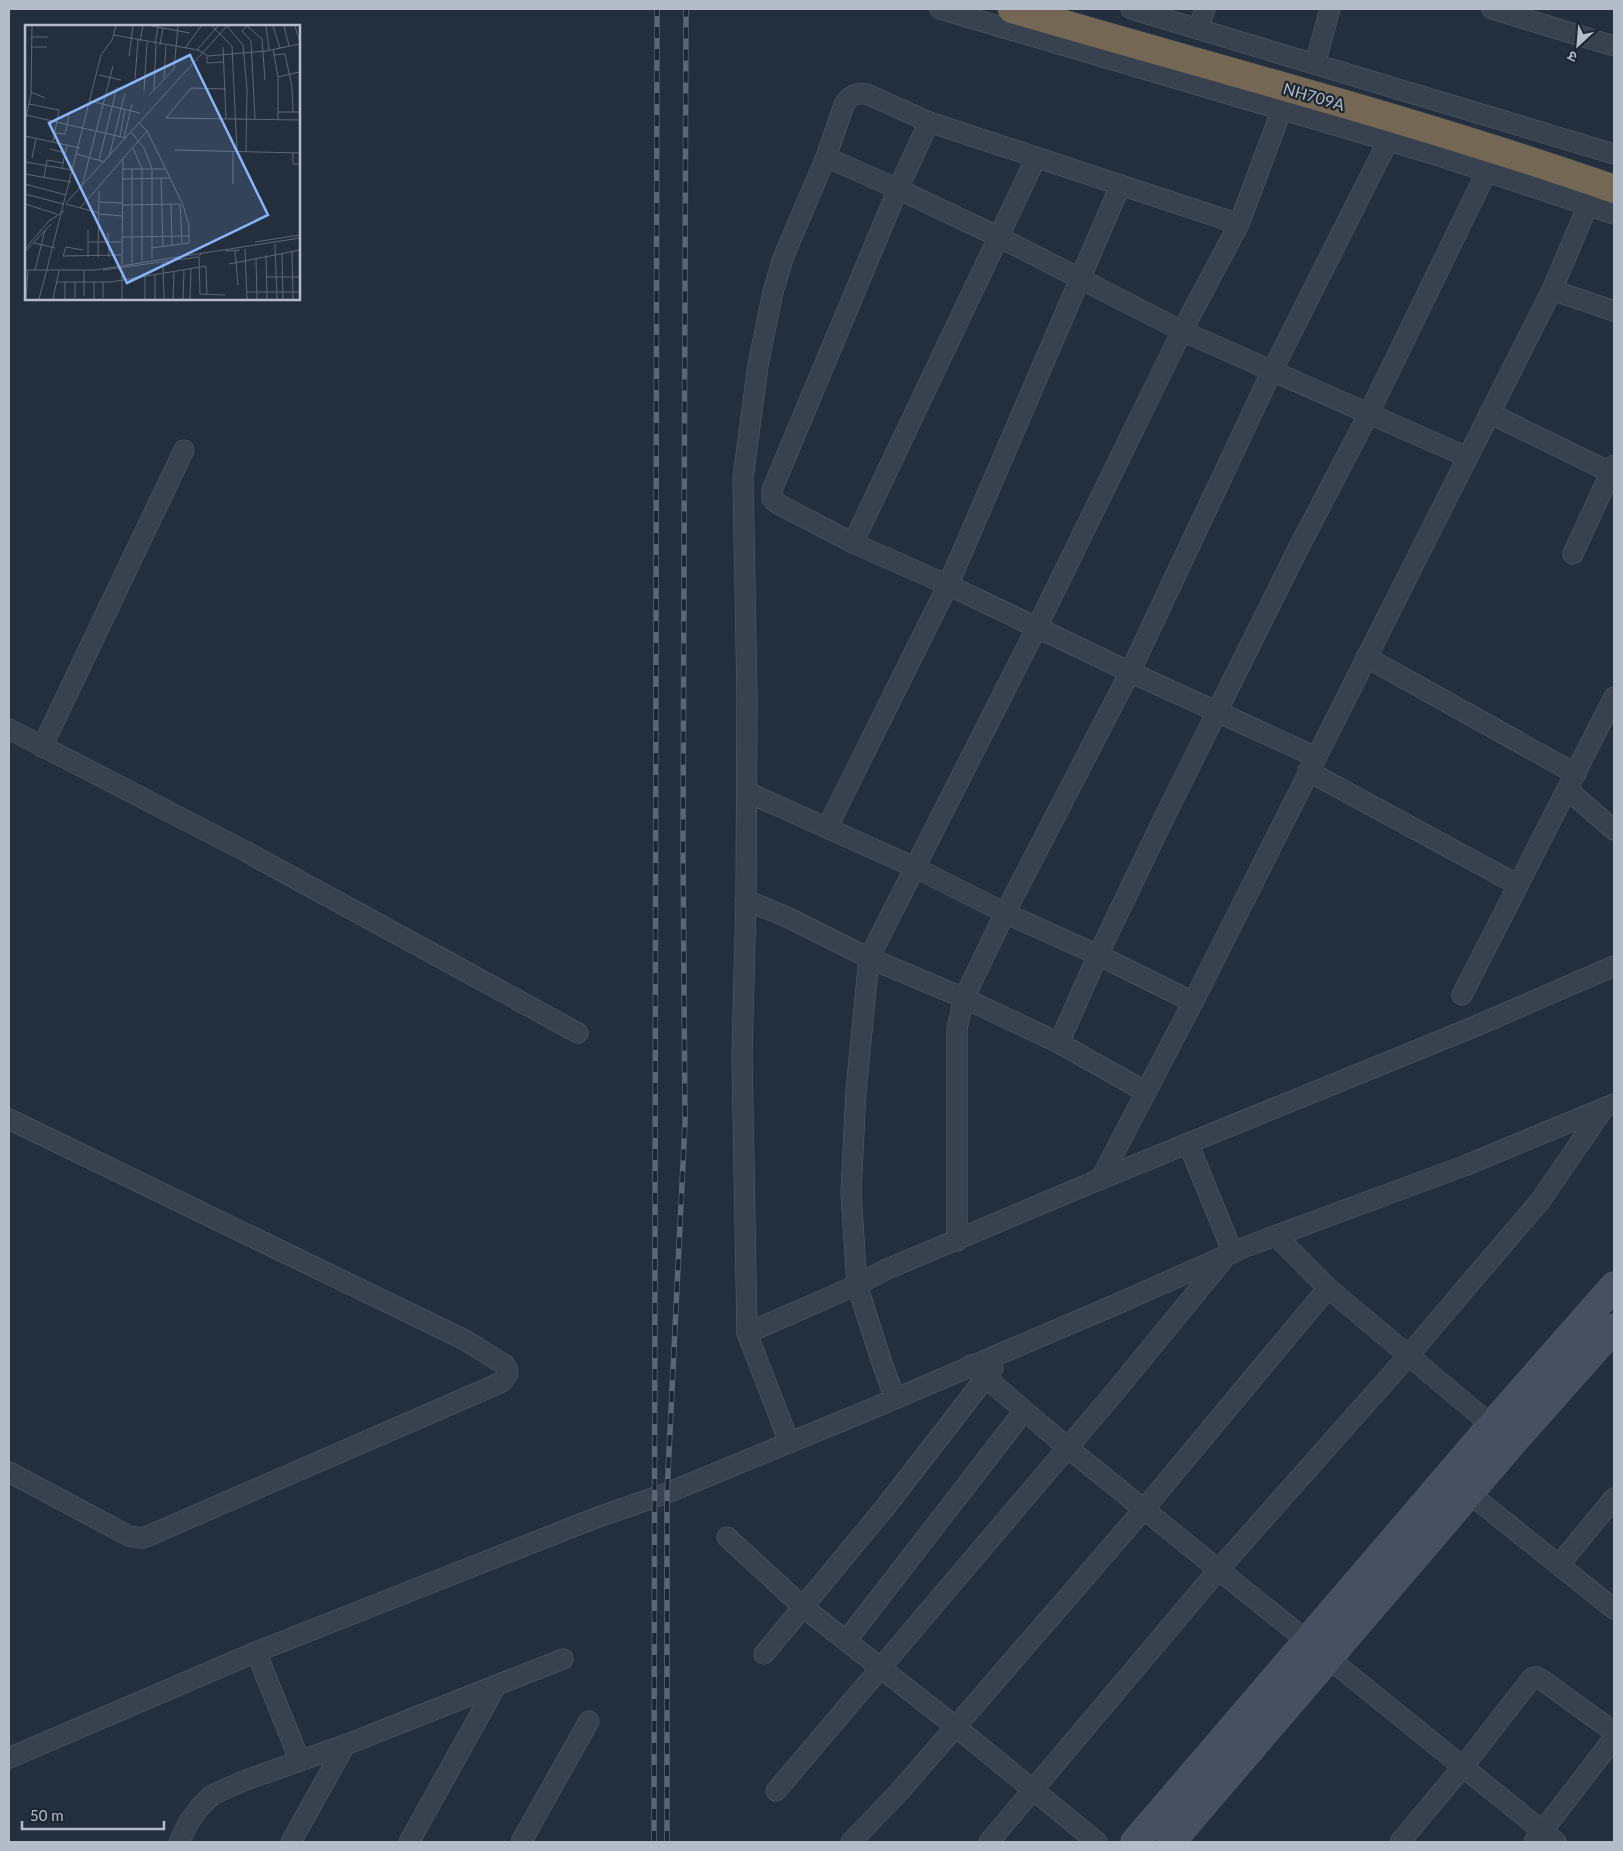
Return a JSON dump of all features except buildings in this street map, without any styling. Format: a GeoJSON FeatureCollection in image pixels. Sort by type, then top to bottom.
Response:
{"type":"FeatureCollection","features":[{"type":"Feature","properties":{"kind":"highway","name":"NH709A"},"geometry":{"type":"LineString","coordinates":[[1012,9],[1400,120],[1499,150],[1614,189]]}},
{"type":"Feature","properties":{"kind":"main road"},"geometry":{"type":"LineString","coordinates":[[1135,1842],[1492,1425],[1614,1286]]}},
{"type":"Feature","properties":{"kind":"main road"},"geometry":{"type":"LineString","coordinates":[[1171,1842],[1512,1443],[1614,1328]]}},
{"type":"Feature","properties":{"kind":"street"},"geometry":{"type":"LineString","coordinates":[[940,9],[1487,171],[1614,214]]}},
{"type":"Feature","properties":{"kind":"street"},"geometry":{"type":"LineString","coordinates":[[1130,9],[1614,153]]}},
{"type":"Feature","properties":{"kind":"street"},"geometry":{"type":"LineString","coordinates":[[1198,29],[1205,9]]}},
{"type":"Feature","properties":{"kind":"street"},"geometry":{"type":"LineString","coordinates":[[1314,64],[1330,9]]}},
{"type":"Feature","properties":{"kind":"street"},"geometry":{"type":"LineString","coordinates":[[1492,9],[1614,46]]}},
{"type":"Feature","properties":{"kind":"street"},"geometry":{"type":"LineString","coordinates":[[789,1442],[747,1333],[742,1055],[746,900],[747,697],[743,478],[758,365],[773,292],[783,258],[826,158],[844,105],[847,99],[853,95],[867,94],[929,122],[1239,224]]}},
{"type":"Feature","properties":{"kind":"street"},"geometry":{"type":"LineString","coordinates":[[895,1398],[857,1285],[851,1192],[856,1091],[869,958],[1182,330],[1239,224],[1282,109]]}},
{"type":"Feature","properties":{"kind":"street"},"geometry":{"type":"LineString","coordinates":[[929,122],[898,189],[772,490],[772,499],[853,543],[948,585],[1217,712],[1312,764],[1518,885]]}},
{"type":"Feature","properties":{"kind":"street"},"geometry":{"type":"LineString","coordinates":[[957,1241],[957,1028],[964,998],[1005,913],[1130,672],[1272,371],[1388,141]]}},
{"type":"Feature","properties":{"kind":"street"},"geometry":{"type":"LineString","coordinates":[[826,158],[898,189],[999,237],[1182,330],[1467,457]]}},
{"type":"Feature","properties":{"kind":"street"},"geometry":{"type":"LineString","coordinates":[[853,543],[1036,158]]}},
{"type":"Feature","properties":{"kind":"street"},"geometry":{"type":"LineString","coordinates":[[1059,1044],[1098,955],[1217,712],[1298,549],[1369,413],[1487,171]]}},
{"type":"Feature","properties":{"kind":"street"},"geometry":{"type":"LineString","coordinates":[[827,828],[948,585],[1120,186]]}},
{"type":"Feature","properties":{"kind":"street"},"geometry":{"type":"LineString","coordinates":[[1100,1180],[1552,290],[1588,205]]}},
{"type":"Feature","properties":{"kind":"street"},"geometry":{"type":"LineString","coordinates":[[1552,290],[1614,311]]}},
{"type":"Feature","properties":{"kind":"street"},"geometry":{"type":"LineString","coordinates":[[1489,413],[1613,471],[1573,554]]}},
{"type":"Feature","properties":{"kind":"street"},"geometry":{"type":"LineString","coordinates":[[42,746],[184,450]]}},
{"type":"Feature","properties":{"kind":"street"},"geometry":{"type":"LineString","coordinates":[[1366,657],[1572,782],[1614,830]]}},
{"type":"Feature","properties":{"kind":"street"},"geometry":{"type":"LineString","coordinates":[[1462,995],[1614,697]]}},
{"type":"Feature","properties":{"kind":"street"},"geometry":{"type":"LineString","coordinates":[[9,729],[245,851],[578,1033]]}},
{"type":"Feature","properties":{"kind":"street"},"geometry":{"type":"LineString","coordinates":[[746,792],[914,867],[1005,913],[1098,955],[1192,1002]]}},
{"type":"Feature","properties":{"kind":"street"},"geometry":{"type":"LineString","coordinates":[[746,900],[789,918],[869,958],[964,998],[1059,1044],[1146,1092]]}},
{"type":"Feature","properties":{"kind":"street"},"geometry":{"type":"LineString","coordinates":[[747,1333],[857,1285],[885,1270],[1188,1143],[1476,1026],[1614,966]]}},
{"type":"Feature","properties":{"kind":"street"},"geometry":{"type":"LineString","coordinates":[[9,1758],[256,1652],[593,1519],[667,1493],[1004,1352],[1229,1255],[1464,1166],[1609,1106]]}},
{"type":"Feature","properties":{"kind":"street"},"geometry":{"type":"LineString","coordinates":[[989,1842],[1034,1791],[1219,1569],[1408,1356],[1540,1201],[1609,1106]]}},
{"type":"Feature","properties":{"kind":"street"},"geometry":{"type":"LineString","coordinates":[[9,1119],[464,1340],[505,1365],[508,1375],[502,1382],[142,1538],[129,1536],[9,1472]]}},
{"type":"Feature","properties":{"kind":"street"},"geometry":{"type":"LineString","coordinates":[[1188,1143],[1229,1255]]}},
{"type":"Feature","properties":{"kind":"street"},"geometry":{"type":"LineString","coordinates":[[1276,1236],[1328,1288],[1512,1443]]}},
{"type":"Feature","properties":{"kind":"street"},"geometry":{"type":"LineString","coordinates":[[776,1791],[1068,1448],[1229,1255]]}},
{"type":"Feature","properties":{"kind":"street"},"geometry":{"type":"LineString","coordinates":[[851,1842],[900,1791],[1144,1509],[1328,1288]]}},
{"type":"Feature","properties":{"kind":"street"},"geometry":{"type":"LineString","coordinates":[[764,1654],[887,1505],[1004,1352]]}},
{"type":"Feature","properties":{"kind":"street"},"geometry":{"type":"LineString","coordinates":[[971,1365],[1068,1448],[1463,1766],[1544,1839],[1614,1738]]}},
{"type":"Feature","properties":{"kind":"street"},"geometry":{"type":"LineString","coordinates":[[846,1642],[1024,1411]]}},
{"type":"Feature","properties":{"kind":"street"},"geometry":{"type":"LineString","coordinates":[[1449,1476],[1614,1609]]}},
{"type":"Feature","properties":{"kind":"street"},"geometry":{"type":"LineString","coordinates":[[1559,1565],[1612,1504]]}},
{"type":"Feature","properties":{"kind":"street"},"geometry":{"type":"LineString","coordinates":[[727,1537],[803,1607],[956,1727],[1096,1842]]}},
{"type":"Feature","properties":{"kind":"street"},"geometry":{"type":"LineString","coordinates":[[256,1652],[300,1761]]}},
{"type":"Feature","properties":{"kind":"street"},"geometry":{"type":"LineString","coordinates":[[179,1842],[189,1822],[212,1795],[246,1780],[345,1745],[563,1659]]}},
{"type":"Feature","properties":{"kind":"street"},"geometry":{"type":"LineString","coordinates":[[1400,1842],[1463,1766],[1530,1679],[1536,1677],[1614,1732]]}},
{"type":"Feature","properties":{"kind":"street"},"geometry":{"type":"LineString","coordinates":[[409,1842],[496,1686]]}},
{"type":"Feature","properties":{"kind":"street"},"geometry":{"type":"LineString","coordinates":[[521,1842],[589,1721]]}},
{"type":"Feature","properties":{"kind":"street"},"geometry":{"type":"LineString","coordinates":[[291,1842],[345,1745]]}},
{"type":"Feature","properties":{"kind":"railway"},"geometry":{"type":"LineString","coordinates":[[654,1842],[657,9]]}},
{"type":"Feature","properties":{"kind":"railway"},"geometry":{"type":"LineString","coordinates":[[667,1842],[667,1493],[685,1123],[683,845],[686,9]]}}]}
